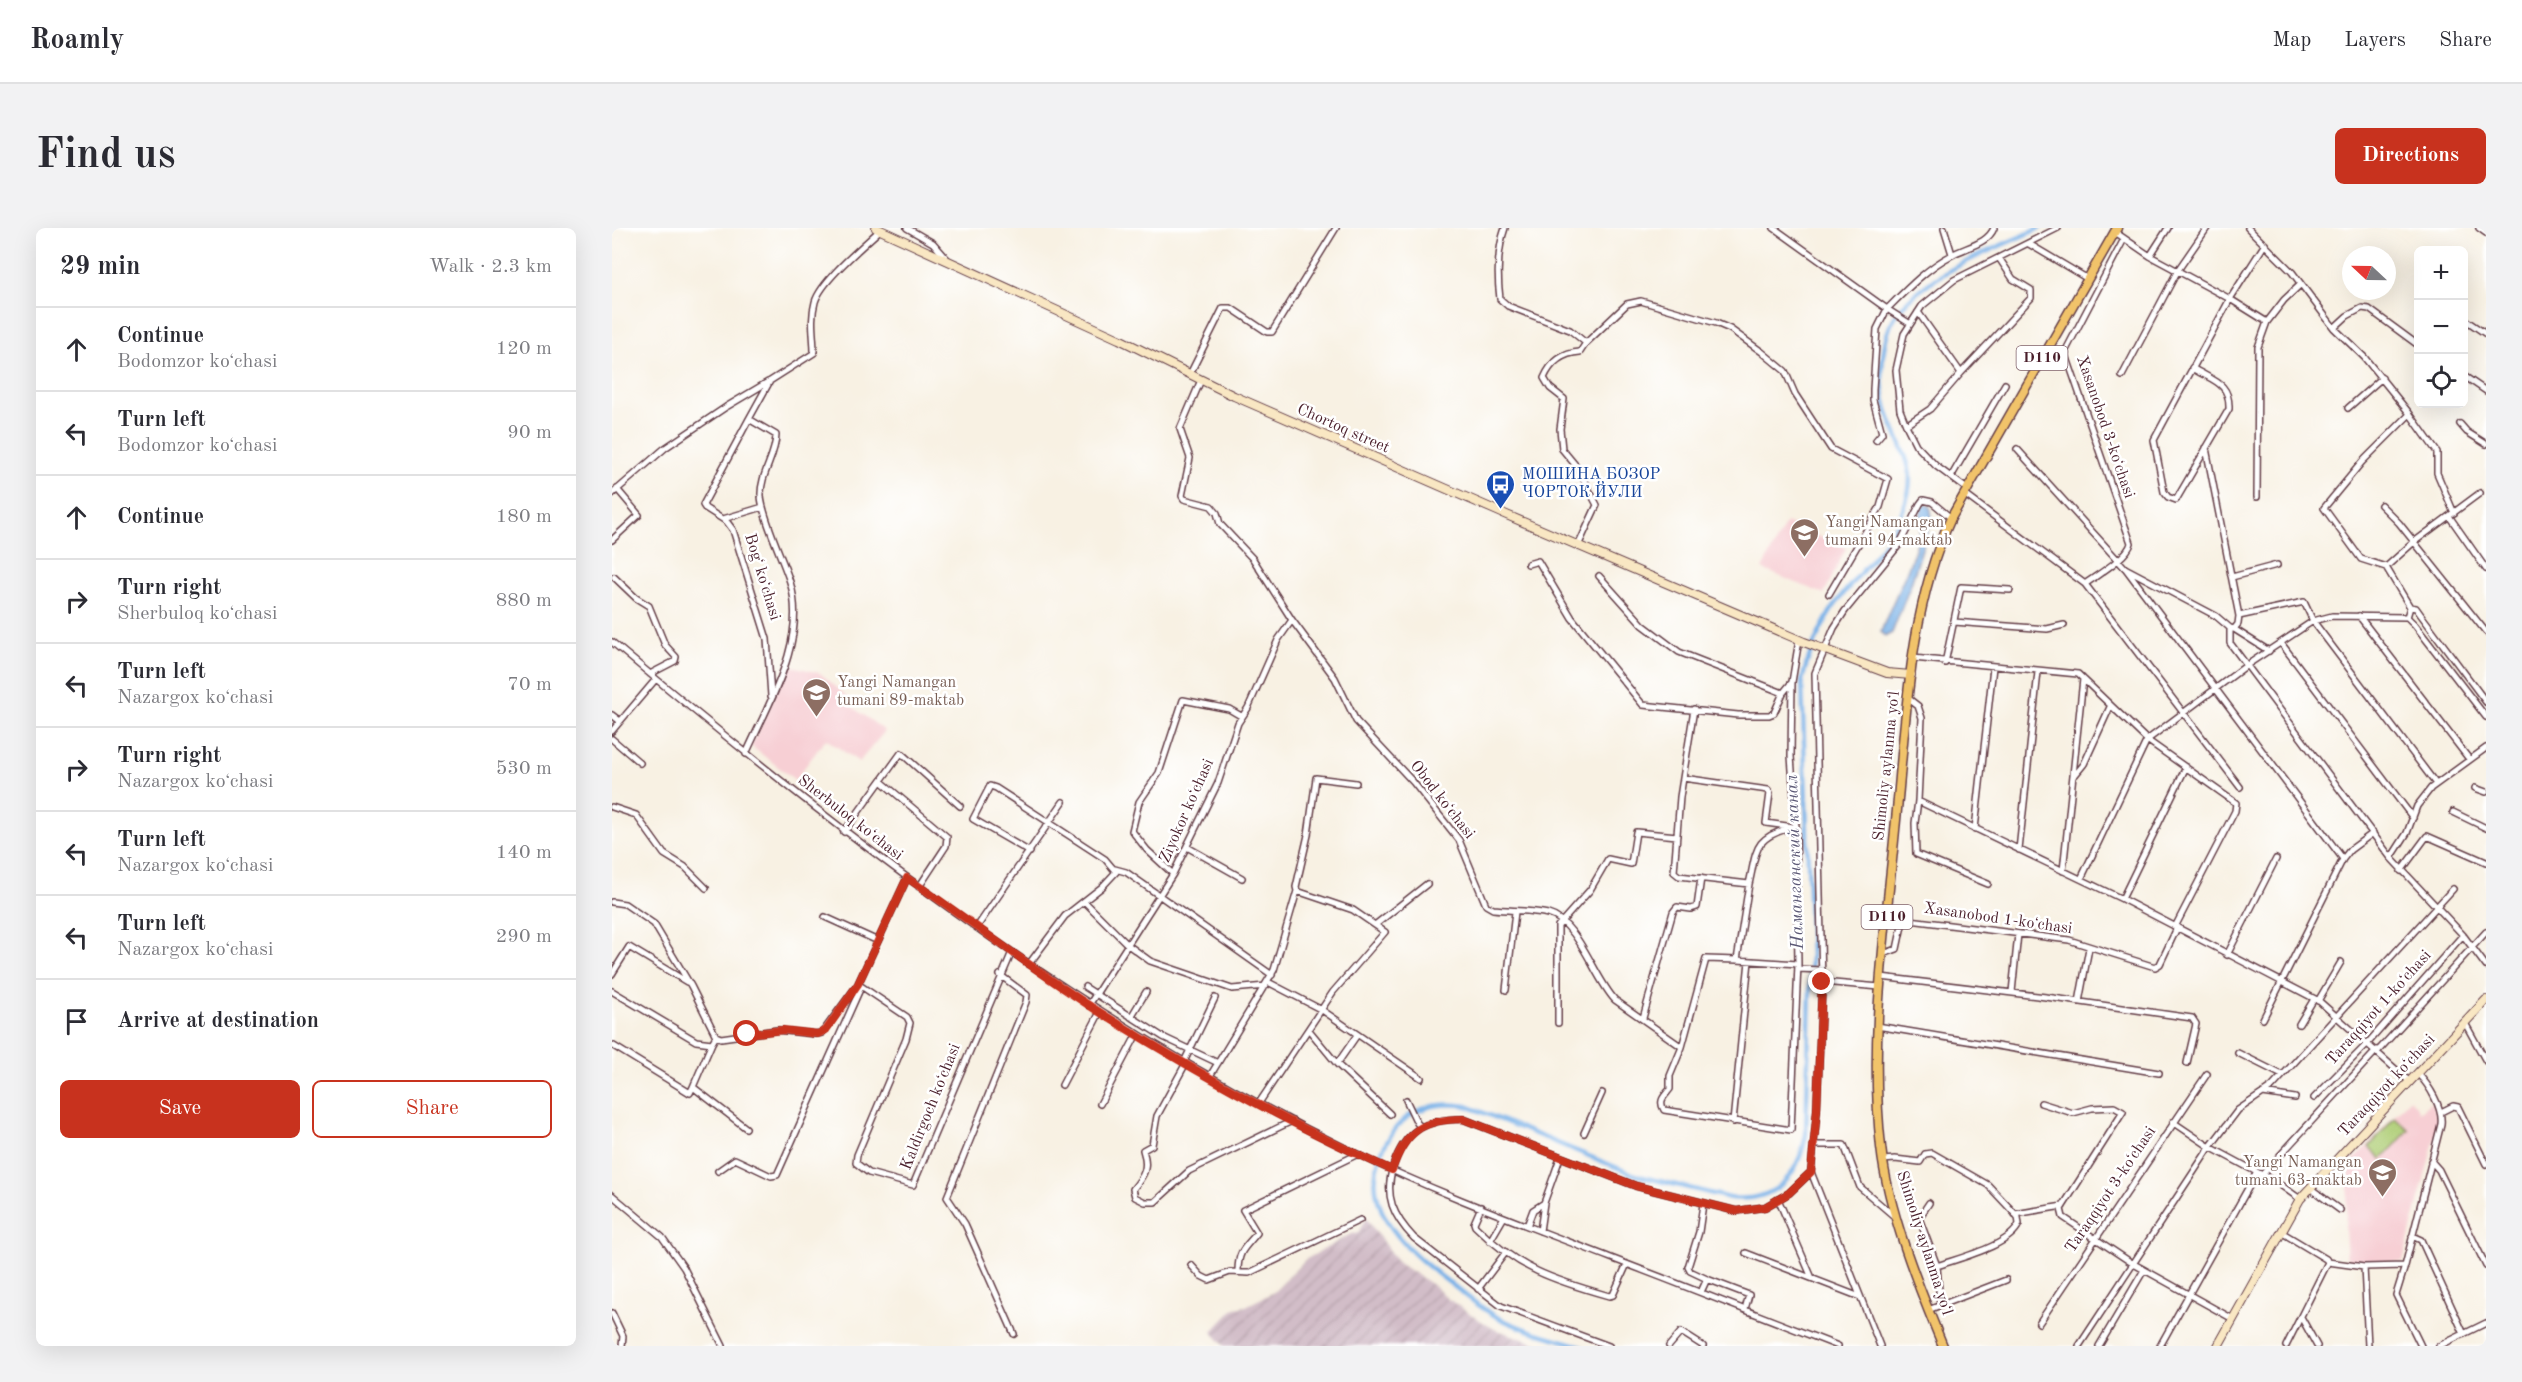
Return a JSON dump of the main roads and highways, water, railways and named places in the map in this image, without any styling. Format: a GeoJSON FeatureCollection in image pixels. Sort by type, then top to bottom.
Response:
{"type":"FeatureCollection","features":[{"type":"Feature","properties":{"kind":"main road","name":"Chortoq street"},"geometry":{"type":"LineString","coordinates":[[878,229],[1201,380],[1578,546],[1825,650],[1887,673],[1911,675]]}},
{"type":"Feature","properties":{"kind":"main road","name":"Shimoliy aylanma yoʻl"},"geometry":{"type":"LineString","coordinates":[[1943,1346],[1928,1310],[1887,1187],[1876,1056],[1883,954],[1918,623],[1936,554],[1951,518],[2116,230]]}},
{"type":"Feature","properties":{"kind":"main road","name":"Taraqqiyot koʻchasi"},"geometry":{"type":"LineString","coordinates":[[2218,1346],[2300,1199],[2486,1000]]}},
{"type":"Feature","properties":{"kind":"water"},"geometry":{"type":"Polygon","coordinates":[[[1923,504],[1930,506],[1932,517],[1911,584],[1892,633],[1886,636],[1881,632],[1917,544],[1923,504]]]}},
{"type":"Feature","properties":{"kind":"waterway","name":"Наманганский канал"},"geometry":{"type":"LineString","coordinates":[[1581,1346],[1512,1324],[1496,1316],[1470,1299],[1415,1254],[1386,1220],[1378,1201],[1375,1180],[1379,1159],[1391,1135],[1406,1118],[1424,1108],[1456,1105],[1467,1106],[1635,1175],[1730,1198],[1760,1196],[1772,1191],[1790,1175],[1797,1163],[1806,1135],[1811,954],[1802,681],[1820,630],[1838,601],[1888,538],[1903,510],[1910,486],[1906,456],[1884,399],[1882,366],[1886,338],[1890,326],[1901,309],[1916,293],[1935,279],[1978,256],[2040,228]]}},
{"type":"Feature","properties":{"kind":"place","name":"МОШИНА БОЗОР ЧОРТОК ЙУЛИ"},"geometry":{"type":"Point","coordinates":[1501,510]}},
{"type":"Feature","properties":{"kind":"place","name":"Yangi Namangan tumani 94-maktab"},"geometry":{"type":"Point","coordinates":[1804,558]}},
{"type":"Feature","properties":{"kind":"place","name":"Yangi Namangan tumani 89-maktab"},"geometry":{"type":"Point","coordinates":[816,718]}},
{"type":"Feature","properties":{"kind":"place","name":"Yangi Namangan tumani 63-maktab"},"geometry":{"type":"Point","coordinates":[2383,1198]}}]}
